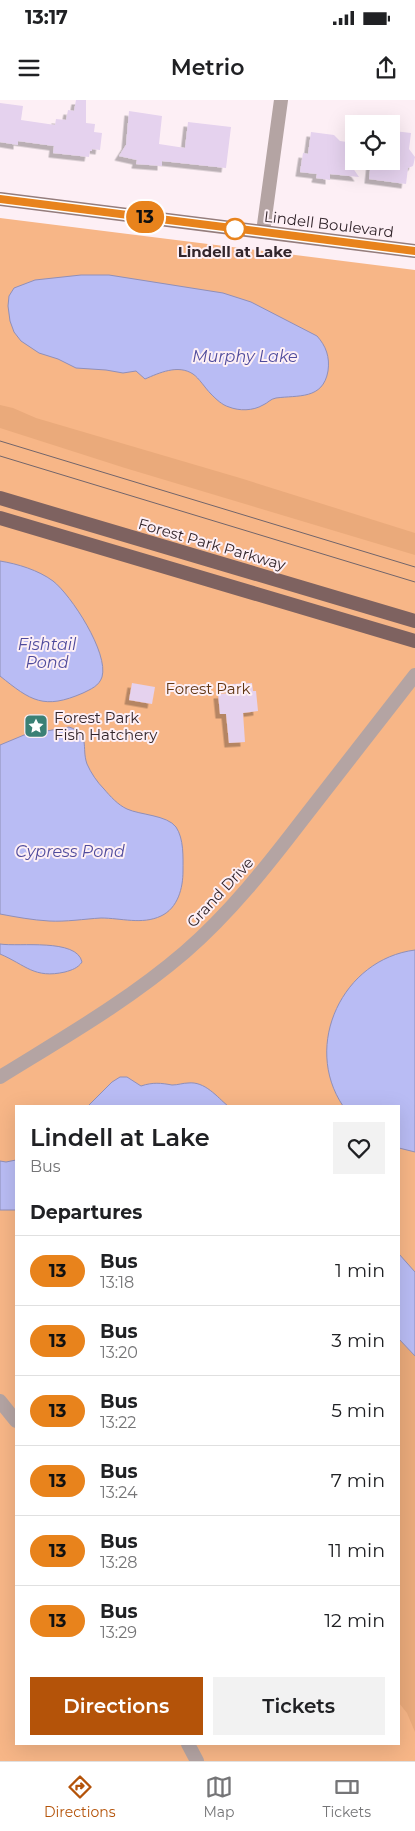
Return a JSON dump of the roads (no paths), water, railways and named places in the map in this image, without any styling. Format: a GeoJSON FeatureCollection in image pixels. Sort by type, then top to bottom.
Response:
{"type":"FeatureCollection","features":[{"type":"Feature","properties":{"kind":"main road","name":"Lindell Boulevard"},"geometry":{"type":"LineString","coordinates":[[0,199],[415,251]]}},
{"type":"Feature","properties":{"kind":"main road","name":"Forest Park Parkway"},"geometry":{"type":"LineString","coordinates":[[0,498],[415,621]]}},
{"type":"Feature","properties":{"kind":"main road"},"geometry":{"type":"LineString","coordinates":[[0,518],[415,641]]}},
{"type":"Feature","properties":{"kind":"street"},"geometry":{"type":"LineString","coordinates":[[263,232],[281,100]]}},
{"type":"Feature","properties":{"kind":"street","name":"Grand Drive"},"geometry":{"type":"LineString","coordinates":[[0,1077],[111,1008],[153,978],[186,951],[212,926],[235,903],[271,860],[415,675]]}},
{"type":"Feature","properties":{"kind":"street"},"geometry":{"type":"LineString","coordinates":[[0,1401],[15,1421]]}},
{"type":"Feature","properties":{"kind":"street"},"geometry":{"type":"LineString","coordinates":[[189,1745],[197,1761]]}},
{"type":"Feature","properties":{"kind":"water","name":"Murphy Lake"},"geometry":{"type":"Polygon","coordinates":[[[81,275],[109,275],[223,293],[251,302],[317,336],[328,356],[328,371],[325,380],[321,387],[308,394],[272,399],[265,404],[246,410],[237,409],[219,402],[193,374],[187,371],[169,370],[145,379],[136,371],[123,373],[76,368],[58,359],[39,353],[21,341],[14,332],[8,306],[9,296],[14,288],[35,280],[81,275]]]}},
{"type":"Feature","properties":{"kind":"water","name":"Fishtail Pond"},"geometry":{"type":"Polygon","coordinates":[[[0,561],[21,566],[41,574],[61,588],[87,625],[100,654],[103,667],[102,677],[94,687],[70,698],[48,702],[30,697],[0,676],[0,561]]]}},
{"type":"Feature","properties":{"kind":"water","name":"Cypress Pond"},"geometry":{"type":"Polygon","coordinates":[[[69,727],[76,730],[83,737],[87,764],[94,777],[114,800],[132,811],[166,820],[172,823],[179,832],[183,854],[181,891],[172,908],[161,916],[139,921],[101,918],[43,921],[0,914],[0,745],[24,735],[69,727]]]}},
{"type":"Feature","properties":{"kind":"water"},"geometry":{"type":"Polygon","coordinates":[[[0,944],[46,945],[70,949],[78,954],[82,962],[79,966],[65,972],[45,974],[31,970],[0,954],[0,944]]]}},
{"type":"Feature","properties":{"kind":"water"},"geometry":{"type":"Polygon","coordinates":[[[415,950],[415,1152],[400,1148],[400,1105],[342,1105],[331,1082],[327,1057],[329,1032],[337,1009],[350,987],[368,970],[390,957],[415,950]]]}},
{"type":"Feature","properties":{"kind":"water"},"geometry":{"type":"Polygon","coordinates":[[[120,1077],[127,1077],[141,1086],[157,1083],[172,1085],[200,1084],[227,1105],[89,1105],[112,1082],[120,1077]]]}},
{"type":"Feature","properties":{"kind":"water"},"geometry":{"type":"Polygon","coordinates":[[[15,1160],[15,1210],[0,1210],[0,1161],[15,1160]]]}},
{"type":"Feature","properties":{"kind":"water"},"geometry":{"type":"Polygon","coordinates":[[[400,1255],[415,1272],[415,1356],[400,1340],[400,1255]]]}},
{"type":"Feature","properties":{"kind":"tram line"},"geometry":{"type":"LineString","coordinates":[[0,441],[415,567]]}},
{"type":"Feature","properties":{"kind":"tram line"},"geometry":{"type":"LineString","coordinates":[[0,456],[415,582]]}},
{"type":"Feature","properties":{"kind":"place","name":"Lindell at Lake"},"geometry":{"type":"Point","coordinates":[235,229]}},
{"type":"Feature","properties":{"kind":"place","name":"Forest Park Fish Hatchery"},"geometry":{"type":"Point","coordinates":[36,726]}},
{"type":"Feature","properties":{"kind":"park label","name":"Forest Park"},"geometry":{"type":"Point","coordinates":[208,688]}}]}
